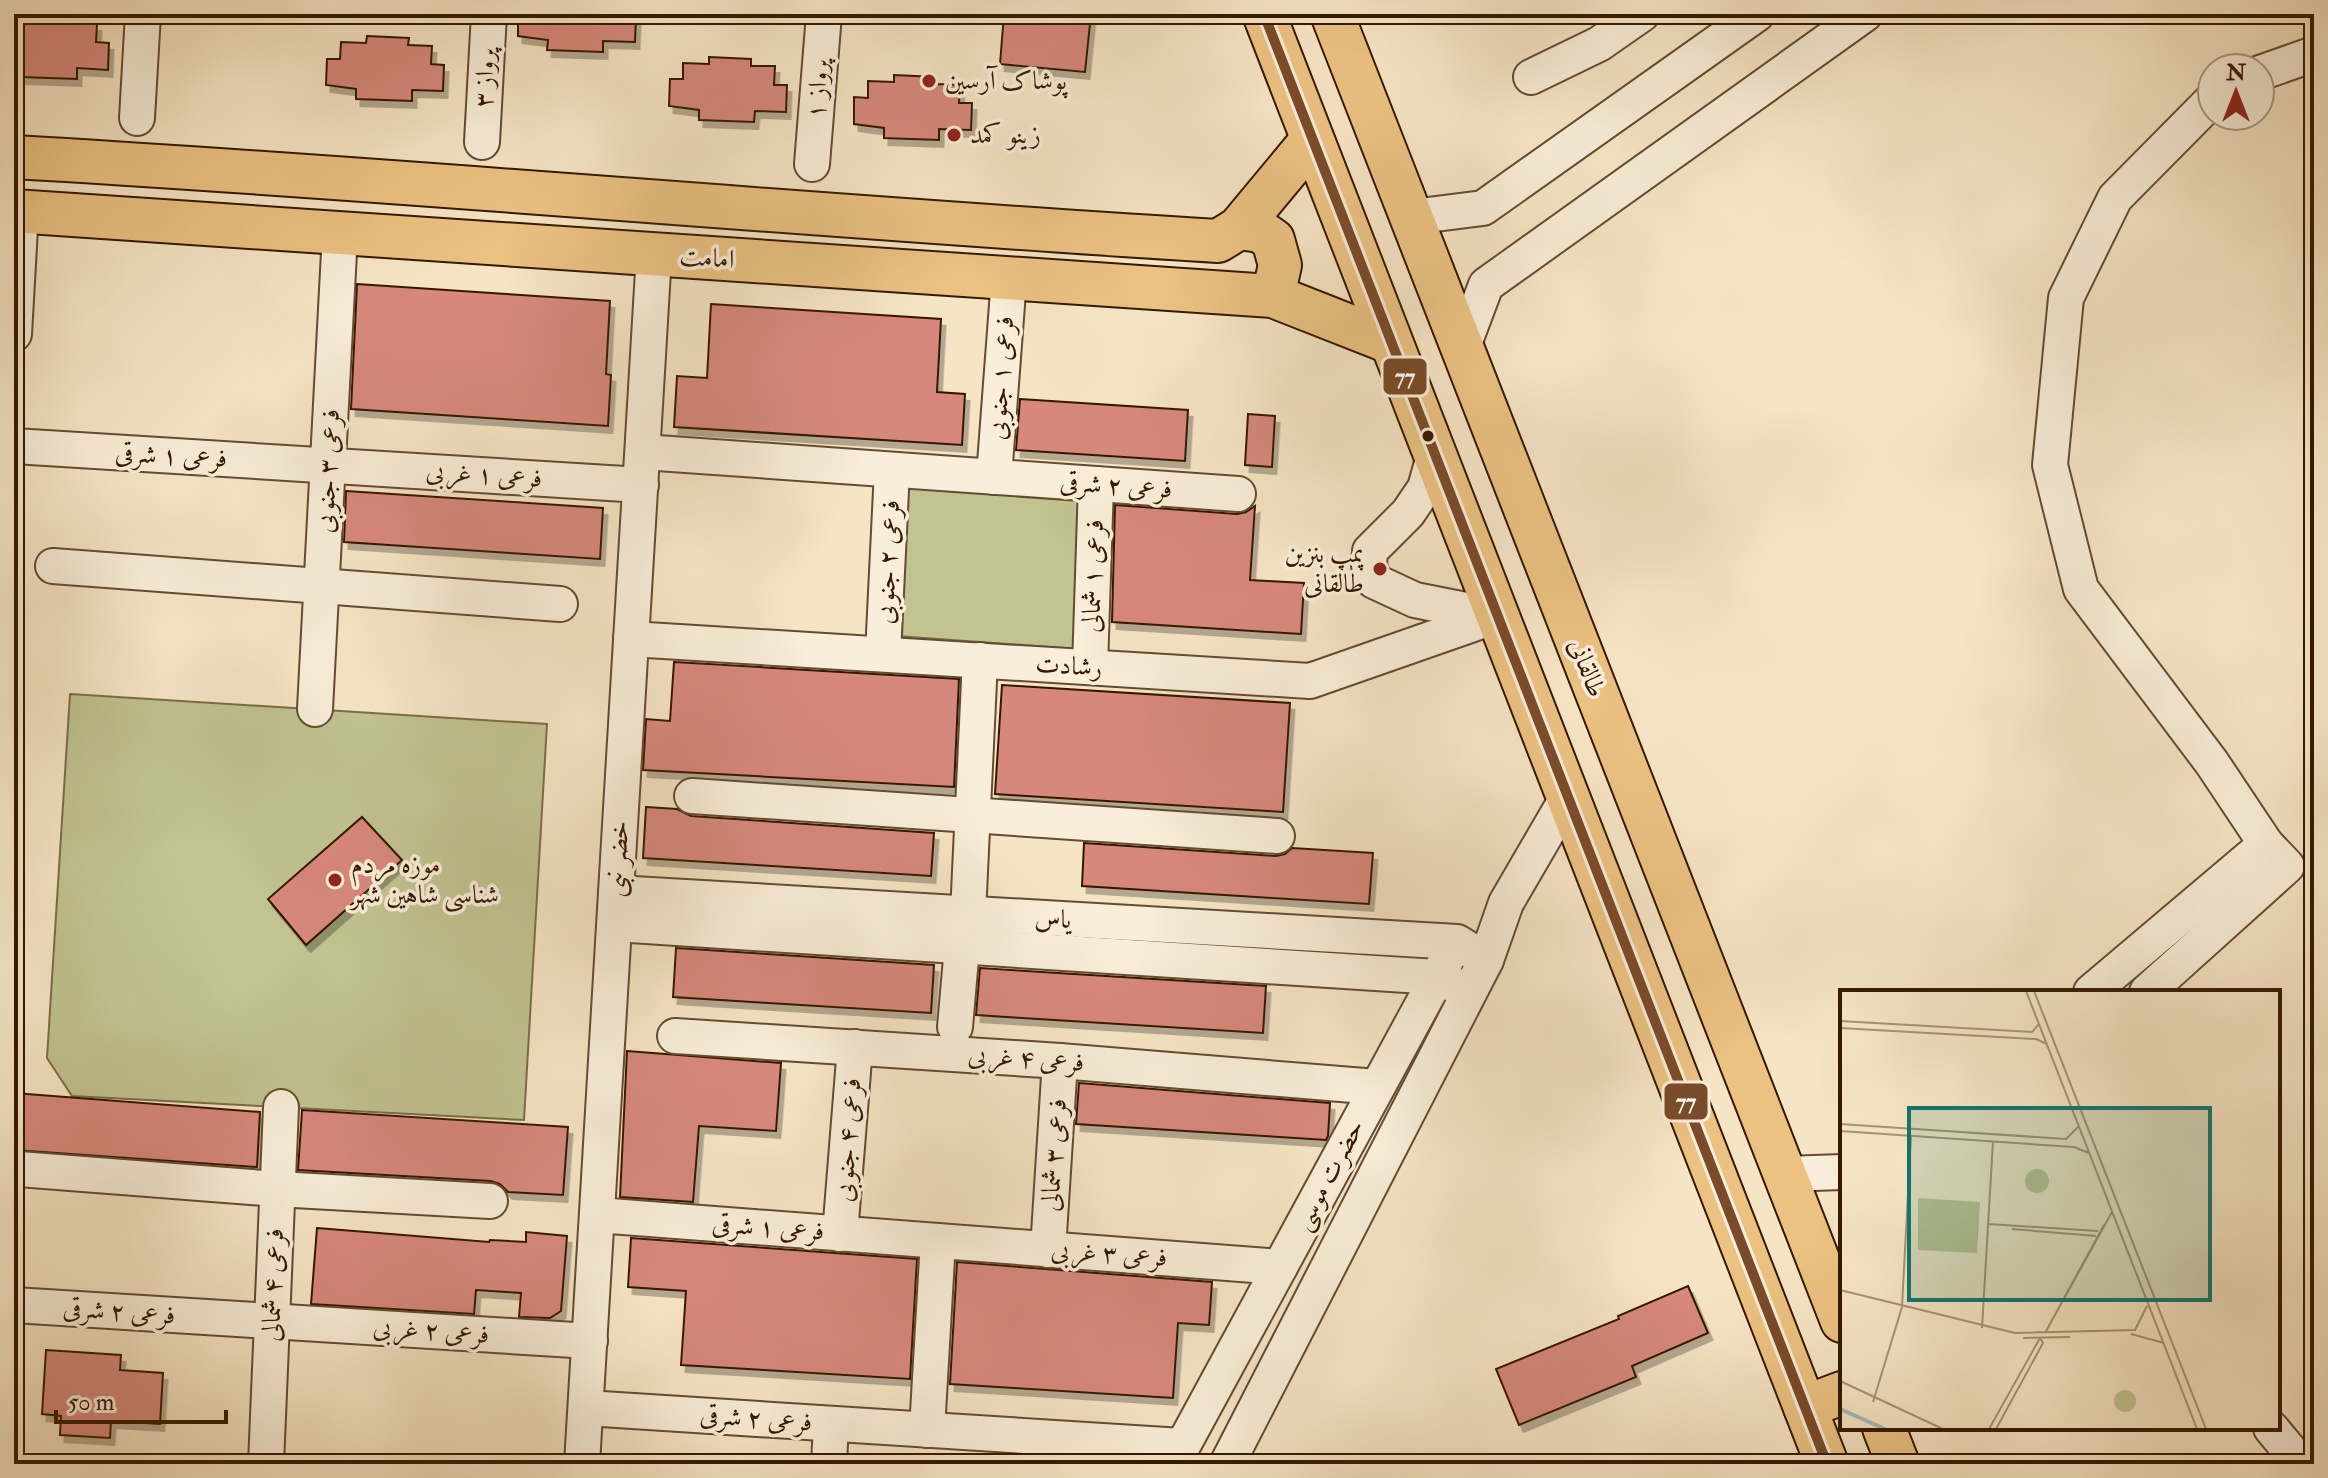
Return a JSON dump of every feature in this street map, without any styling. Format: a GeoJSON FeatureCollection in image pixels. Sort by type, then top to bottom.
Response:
{"type":"FeatureCollection","features":[{"type":"Feature","properties":{"kind":"main road"},"geometry":{"type":"LineString","coordinates":[[1264,14],[1567,798],[1824,1400],[1827,1464]]}},
{"type":"Feature","properties":{"kind":"main road","name":"طالقانی"},"geometry":{"type":"LineString","coordinates":[[1332,14],[1840,1308]]}},
{"type":"Feature","properties":{"kind":"main road"},"geometry":{"type":"LineString","coordinates":[[1239,228],[1312,140]]}},
{"type":"Feature","properties":{"kind":"main road","name":"امامت"},"geometry":{"type":"LineString","coordinates":[[14,157],[1054,232],[1218,241],[1239,228]]}},
{"type":"Feature","properties":{"kind":"main road"},"geometry":{"type":"LineString","coordinates":[[193,223],[194,168]]}},
{"type":"Feature","properties":{"kind":"main road","name":"امامت"},"geometry":{"type":"LineString","coordinates":[[18,211],[1273,296],[1390,342]]}},
{"type":"Feature","properties":{"kind":"main road"},"geometry":{"type":"LineString","coordinates":[[1239,228],[1260,231],[1273,240],[1280,265],[1273,296]]}},
{"type":"Feature","properties":{"kind":"main road"},"geometry":{"type":"LineString","coordinates":[[1885,1430],[1898,1464]]}},
{"type":"Feature","properties":{"kind":"street"},"geometry":{"type":"LineString","coordinates":[[137,118],[143,14]]}},
{"type":"Feature","properties":{"kind":"street","name":"پرواز ۳"},"geometry":{"type":"LineString","coordinates":[[482,142],[489,14]]}},
{"type":"Feature","properties":{"kind":"street","name":"پرواز ۱"},"geometry":{"type":"LineString","coordinates":[[812,164],[824,14]]}},
{"type":"Feature","properties":{"kind":"street"},"geometry":{"type":"LineString","coordinates":[[1531,77],[1599,44],[1642,14]]}},
{"type":"Feature","properties":{"kind":"street"},"geometry":{"type":"LineString","coordinates":[[1412,217],[1483,208],[1757,14]]}},
{"type":"Feature","properties":{"kind":"street"},"geometry":{"type":"LineString","coordinates":[[1462,349],[1486,285],[1865,14]]}},
{"type":"Feature","properties":{"kind":"street"},"geometry":{"type":"LineString","coordinates":[[2276,67],[2314,54]]}},
{"type":"Feature","properties":{"kind":"street"},"geometry":{"type":"LineString","coordinates":[[2196,116],[2115,198],[2066,298],[2050,465],[2081,589],[2212,763],[2276,855]]}},
{"type":"Feature","properties":{"kind":"street"},"geometry":{"type":"LineString","coordinates":[[14,334],[18,211]]}},
{"type":"Feature","properties":{"kind":"street","name":"فرعی ۳ جنوبی"},"geometry":{"type":"LineString","coordinates":[[315,709],[340,233]]}},
{"type":"Feature","properties":{"kind":"street","name":"خضر نبی"},"geometry":{"type":"LineString","coordinates":[[582,1464],[654,254]]}},
{"type":"Feature","properties":{"kind":"street","name":"فرعی ۱ جنوبی"},"geometry":{"type":"LineString","coordinates":[[994,477],[1009,278]]}},
{"type":"Feature","properties":{"kind":"street","name":"فرعی ۱ شرقی"},"geometry":{"type":"LineString","coordinates":[[14,446],[328,465]]}},
{"type":"Feature","properties":{"kind":"street"},"geometry":{"type":"LineString","coordinates":[[1434,456],[1425,488],[1408,513],[1370,551],[1369,565],[1374,581],[1415,600],[1496,616]]}},
{"type":"Feature","properties":{"kind":"street","name":"فرعی ۱ غربی"},"geometry":{"type":"LineString","coordinates":[[328,465],[892,470]]}},
{"type":"Feature","properties":{"kind":"street","name":"فرعی ۲ شرقی"},"geometry":{"type":"LineString","coordinates":[[892,470],[1238,494]]}},
{"type":"Feature","properties":{"kind":"street","name":"فرعی ۲ جنوبی"},"geometry":{"type":"LineString","coordinates":[[883,654],[892,470]]}},
{"type":"Feature","properties":{"kind":"street","name":"فرعی ۱ شمالی"},"geometry":{"type":"LineString","coordinates":[[1090,667],[1096,484]]}},
{"type":"Feature","properties":{"kind":"street"},"geometry":{"type":"LineString","coordinates":[[53,566],[560,604]]}},
{"type":"Feature","properties":{"kind":"street","name":"رشادت"},"geometry":{"type":"LineString","coordinates":[[631,639],[1310,681],[1496,616]]}},
{"type":"Feature","properties":{"kind":"street"},"geometry":{"type":"LineString","coordinates":[[955,1027],[973,817],[980,660]]}},
{"type":"Feature","properties":{"kind":"street"},"geometry":{"type":"LineString","coordinates":[[692,796],[1277,836]]}},
{"type":"Feature","properties":{"kind":"street","name":"حضرت موسی"},"geometry":{"type":"LineString","coordinates":[[1178,1455],[1437,977],[1471,951],[1506,903],[1567,798]]}},
{"type":"Feature","properties":{"kind":"street"},"geometry":{"type":"LineString","coordinates":[[2094,990],[2276,855]]}},
{"type":"Feature","properties":{"kind":"street"},"geometry":{"type":"LineString","coordinates":[[2149,990],[2276,855]]}},
{"type":"Feature","properties":{"kind":"street","name":"یاس"},"geometry":{"type":"LineString","coordinates":[[615,909],[965,931],[1471,951]]}},
{"type":"Feature","properties":{"kind":"street","name":"یاس"},"geometry":{"type":"LineString","coordinates":[[965,931],[1437,977],[1469,992]]}},
{"type":"Feature","properties":{"kind":"street","name":"حضرت موسی"},"geometry":{"type":"LineString","coordinates":[[1227,1464],[1469,992],[1471,951]]}},
{"type":"Feature","properties":{"kind":"street","name":"فرعی ۴ غربی"},"geometry":{"type":"LineString","coordinates":[[675,1036],[1060,1061],[1377,1087]]}},
{"type":"Feature","properties":{"kind":"street","name":"فرعی ۴ جنوبی"},"geometry":{"type":"LineString","coordinates":[[840,1234],[855,1047]]}},
{"type":"Feature","properties":{"kind":"street","name":"فرعی ۳ شمالی"},"geometry":{"type":"LineString","coordinates":[[1048,1250],[1060,1061]]}},
{"type":"Feature","properties":{"kind":"street","name":"فرعی ۴ شمالی"},"geometry":{"type":"LineString","coordinates":[[266,1464],[281,1107]]}},
{"type":"Feature","properties":{"kind":"street"},"geometry":{"type":"LineString","coordinates":[[19,1169],[277,1189],[490,1201]]}},
{"type":"Feature","properties":{"kind":"street"},"geometry":{"type":"LineString","coordinates":[[1785,1174],[1840,1172]]}},
{"type":"Feature","properties":{"kind":"street","name":"فرعی ۱ شرقی"},"geometry":{"type":"LineString","coordinates":[[597,1215],[938,1241]]}},
{"type":"Feature","properties":{"kind":"street"},"geometry":{"type":"LineString","coordinates":[[938,1241],[927,1430],[1034,1450],[1178,1455]]}},
{"type":"Feature","properties":{"kind":"street","name":"فرعی ۳ غربی"},"geometry":{"type":"LineString","coordinates":[[938,1241],[1280,1267]]}},
{"type":"Feature","properties":{"kind":"street","name":"فرعی ۲ شرقی"},"geometry":{"type":"LineString","coordinates":[[14,1305],[272,1321]]}},
{"type":"Feature","properties":{"kind":"street","name":"فرعی ۲ غربی"},"geometry":{"type":"LineString","coordinates":[[272,1321],[590,1341]]}},
{"type":"Feature","properties":{"kind":"street","name":"فرعی ۲ شرقی"},"geometry":{"type":"LineString","coordinates":[[586,1408],[927,1430]]}},
{"type":"Feature","properties":{"kind":"street"},"geometry":{"type":"LineString","coordinates":[[829,1464],[831,1424]]}},
{"type":"Feature","properties":{"kind":"street"},"geometry":{"type":"LineString","coordinates":[[2273,1430],[2301,1464]]}},
{"type":"Feature","properties":{"kind":"green space"},"geometry":{"type":"Polygon","coordinates":[[[905,483],[1087,495],[1077,649],[896,636],[905,483]]]}},
{"type":"Feature","properties":{"kind":"green space"},"geometry":{"type":"Polygon","coordinates":[[[70,694],[547,724],[524,1120],[72,1096],[47,1058],[70,694]],[[362,818],[269,899],[306,945],[401,860],[362,818]]]}},
{"type":"Feature","properties":{"kind":"building"},"geometry":{"type":"Polygon","coordinates":[[[518,14],[636,16],[635,42],[603,41],[603,52],[547,50],[548,40],[518,36],[518,14]]]}},
{"type":"Feature","properties":{"kind":"building"},"geometry":{"type":"Polygon","coordinates":[[[1004,14],[1091,14],[1085,72],[1000,64],[1004,14]]]}},
{"type":"Feature","properties":{"kind":"building"},"geometry":{"type":"Polygon","coordinates":[[[32,15],[74,16],[73,23],[97,24],[96,42],[109,43],[108,70],[77,68],[77,79],[21,77],[22,67],[14,67],[14,20],[32,21],[32,15]]]}},
{"type":"Feature","properties":{"kind":"building"},"geometry":{"type":"Polygon","coordinates":[[[367,36],[409,38],[408,45],[432,46],[431,64],[444,65],[443,91],[412,90],[412,101],[356,99],[356,89],[326,85],[327,59],[340,59],[341,42],[366,43],[367,36]]]}},
{"type":"Feature","properties":{"kind":"building"},"geometry":{"type":"Polygon","coordinates":[[[709,57],[751,59],[751,66],[775,66],[774,85],[787,85],[786,112],[755,111],[754,122],[699,120],[699,110],[669,106],[670,79],[683,79],[683,63],[709,64],[709,57]]]}},
{"type":"Feature","properties":{"kind":"building"},"geometry":{"type":"Polygon","coordinates":[[[894,75],[936,77],[936,84],[960,85],[959,103],[972,103],[971,130],[939,129],[939,140],[884,138],[884,128],[854,124],[854,97],[868,98],[868,81],[894,82],[894,75]]]}},
{"type":"Feature","properties":{"kind":"building"},"geometry":{"type":"Polygon","coordinates":[[[357,284],[610,301],[606,374],[611,375],[608,426],[351,409],[357,284]]]}},
{"type":"Feature","properties":{"kind":"building"},"geometry":{"type":"Polygon","coordinates":[[[711,304],[941,319],[937,392],[965,394],[962,445],[674,427],[677,376],[707,378],[711,304]]]}},
{"type":"Feature","properties":{"kind":"building"},"geometry":{"type":"Polygon","coordinates":[[[1020,399],[1188,410],[1185,461],[1016,450],[1020,399]]]}},
{"type":"Feature","properties":{"kind":"building"},"geometry":{"type":"Polygon","coordinates":[[[1248,414],[1275,416],[1272,467],[1245,465],[1248,414]]]}},
{"type":"Feature","properties":{"kind":"building"},"geometry":{"type":"Polygon","coordinates":[[[346,491],[603,508],[600,559],[344,542],[346,491]]]}},
{"type":"Feature","properties":{"kind":"building"},"geometry":{"type":"Polygon","coordinates":[[[1115,505],[1237,514],[1255,506],[1250,580],[1304,583],[1301,634],[1112,622],[1115,505]]]}},
{"type":"Feature","properties":{"kind":"building"},"geometry":{"type":"Polygon","coordinates":[[[674,662],[959,679],[954,787],[643,770],[646,719],[670,721],[674,662]]]}},
{"type":"Feature","properties":{"kind":"building"},"geometry":{"type":"Polygon","coordinates":[[[1002,685],[1290,703],[1283,812],[995,794],[1002,685]]]}},
{"type":"Feature","properties":{"kind":"building"},"geometry":{"type":"Polygon","coordinates":[[[646,807],[677,809],[691,816],[934,833],[931,876],[643,858],[646,807]]]}},
{"type":"Feature","properties":{"kind":"building","name":"موزه مردم شناسی شاهین شهر"},"geometry":{"type":"Polygon","coordinates":[[[362,817],[402,860],[306,945],[268,899],[362,817]]]}},
{"type":"Feature","properties":{"kind":"building"},"geometry":{"type":"Polygon","coordinates":[[[1084,843],[1276,856],[1292,848],[1373,853],[1369,904],[1082,886],[1084,843]]]}},
{"type":"Feature","properties":{"kind":"building"},"geometry":{"type":"Polygon","coordinates":[[[676,948],[934,965],[931,1013],[673,997],[676,948]]]}},
{"type":"Feature","properties":{"kind":"building"},"geometry":{"type":"Polygon","coordinates":[[[980,968],[1266,986],[1263,1033],[976,1015],[980,968]]]}},
{"type":"Feature","properties":{"kind":"building"},"geometry":{"type":"Polygon","coordinates":[[[627,1051],[781,1063],[776,1131],[699,1126],[693,1202],[620,1197],[627,1051]]]}},
{"type":"Feature","properties":{"kind":"building"},"geometry":{"type":"Polygon","coordinates":[[[1079,1083],[1330,1103],[1328,1136],[1326,1140],[1076,1124],[1079,1083]]]}},
{"type":"Feature","properties":{"kind":"building"},"geometry":{"type":"Polygon","coordinates":[[[14,1093],[260,1112],[257,1167],[14,1150],[14,1093]]]}},
{"type":"Feature","properties":{"kind":"building"},"geometry":{"type":"Polygon","coordinates":[[[302,1110],[568,1127],[563,1195],[508,1192],[491,1181],[298,1170],[302,1110]]]}},
{"type":"Feature","properties":{"kind":"building"},"geometry":{"type":"Polygon","coordinates":[[[317,1228],[489,1242],[526,1242],[526,1232],[567,1236],[561,1311],[550,1318],[519,1317],[521,1293],[476,1290],[474,1314],[311,1304],[317,1228]]]}},
{"type":"Feature","properties":{"kind":"building"},"geometry":{"type":"Polygon","coordinates":[[[631,1238],[917,1259],[910,1379],[681,1365],[686,1291],[628,1287],[631,1238]]]}},
{"type":"Feature","properties":{"kind":"building"},"geometry":{"type":"Polygon","coordinates":[[[957,1262],[1212,1282],[1209,1325],[1178,1323],[1173,1398],[950,1384],[957,1262]]]}},
{"type":"Feature","properties":{"kind":"building"},"geometry":{"type":"Polygon","coordinates":[[[1688,1286],[1708,1333],[1632,1366],[1636,1377],[1519,1425],[1496,1369],[1619,1319],[1618,1316],[1688,1286]]]}},
{"type":"Feature","properties":{"kind":"building"},"geometry":{"type":"Polygon","coordinates":[[[46,1350],[121,1355],[120,1370],[163,1373],[160,1424],[111,1421],[110,1438],[60,1435],[61,1416],[42,1414],[46,1350]]]}},
{"type":"Feature","properties":{"kind":"transit line","name":"77"},"geometry":{"type":"LineString","coordinates":[[1264,14],[1827,1464]]}},
{"type":"Feature","properties":{"kind":"place","name":"پوشاک آرسین"},"geometry":{"type":"Point","coordinates":[929,81]}},
{"type":"Feature","properties":{"kind":"place","name":"زینو کمد"},"geometry":{"type":"Point","coordinates":[954,135]}},
{"type":"Feature","properties":{"kind":"place","name":"پمپ بنزین طالقانی"},"geometry":{"type":"Point","coordinates":[1380,569]}},
{"type":"Feature","properties":{"kind":"place","name":"موزه مردم شناسی شاهین شهر"},"geometry":{"type":"Point","coordinates":[335,880]}}]}
